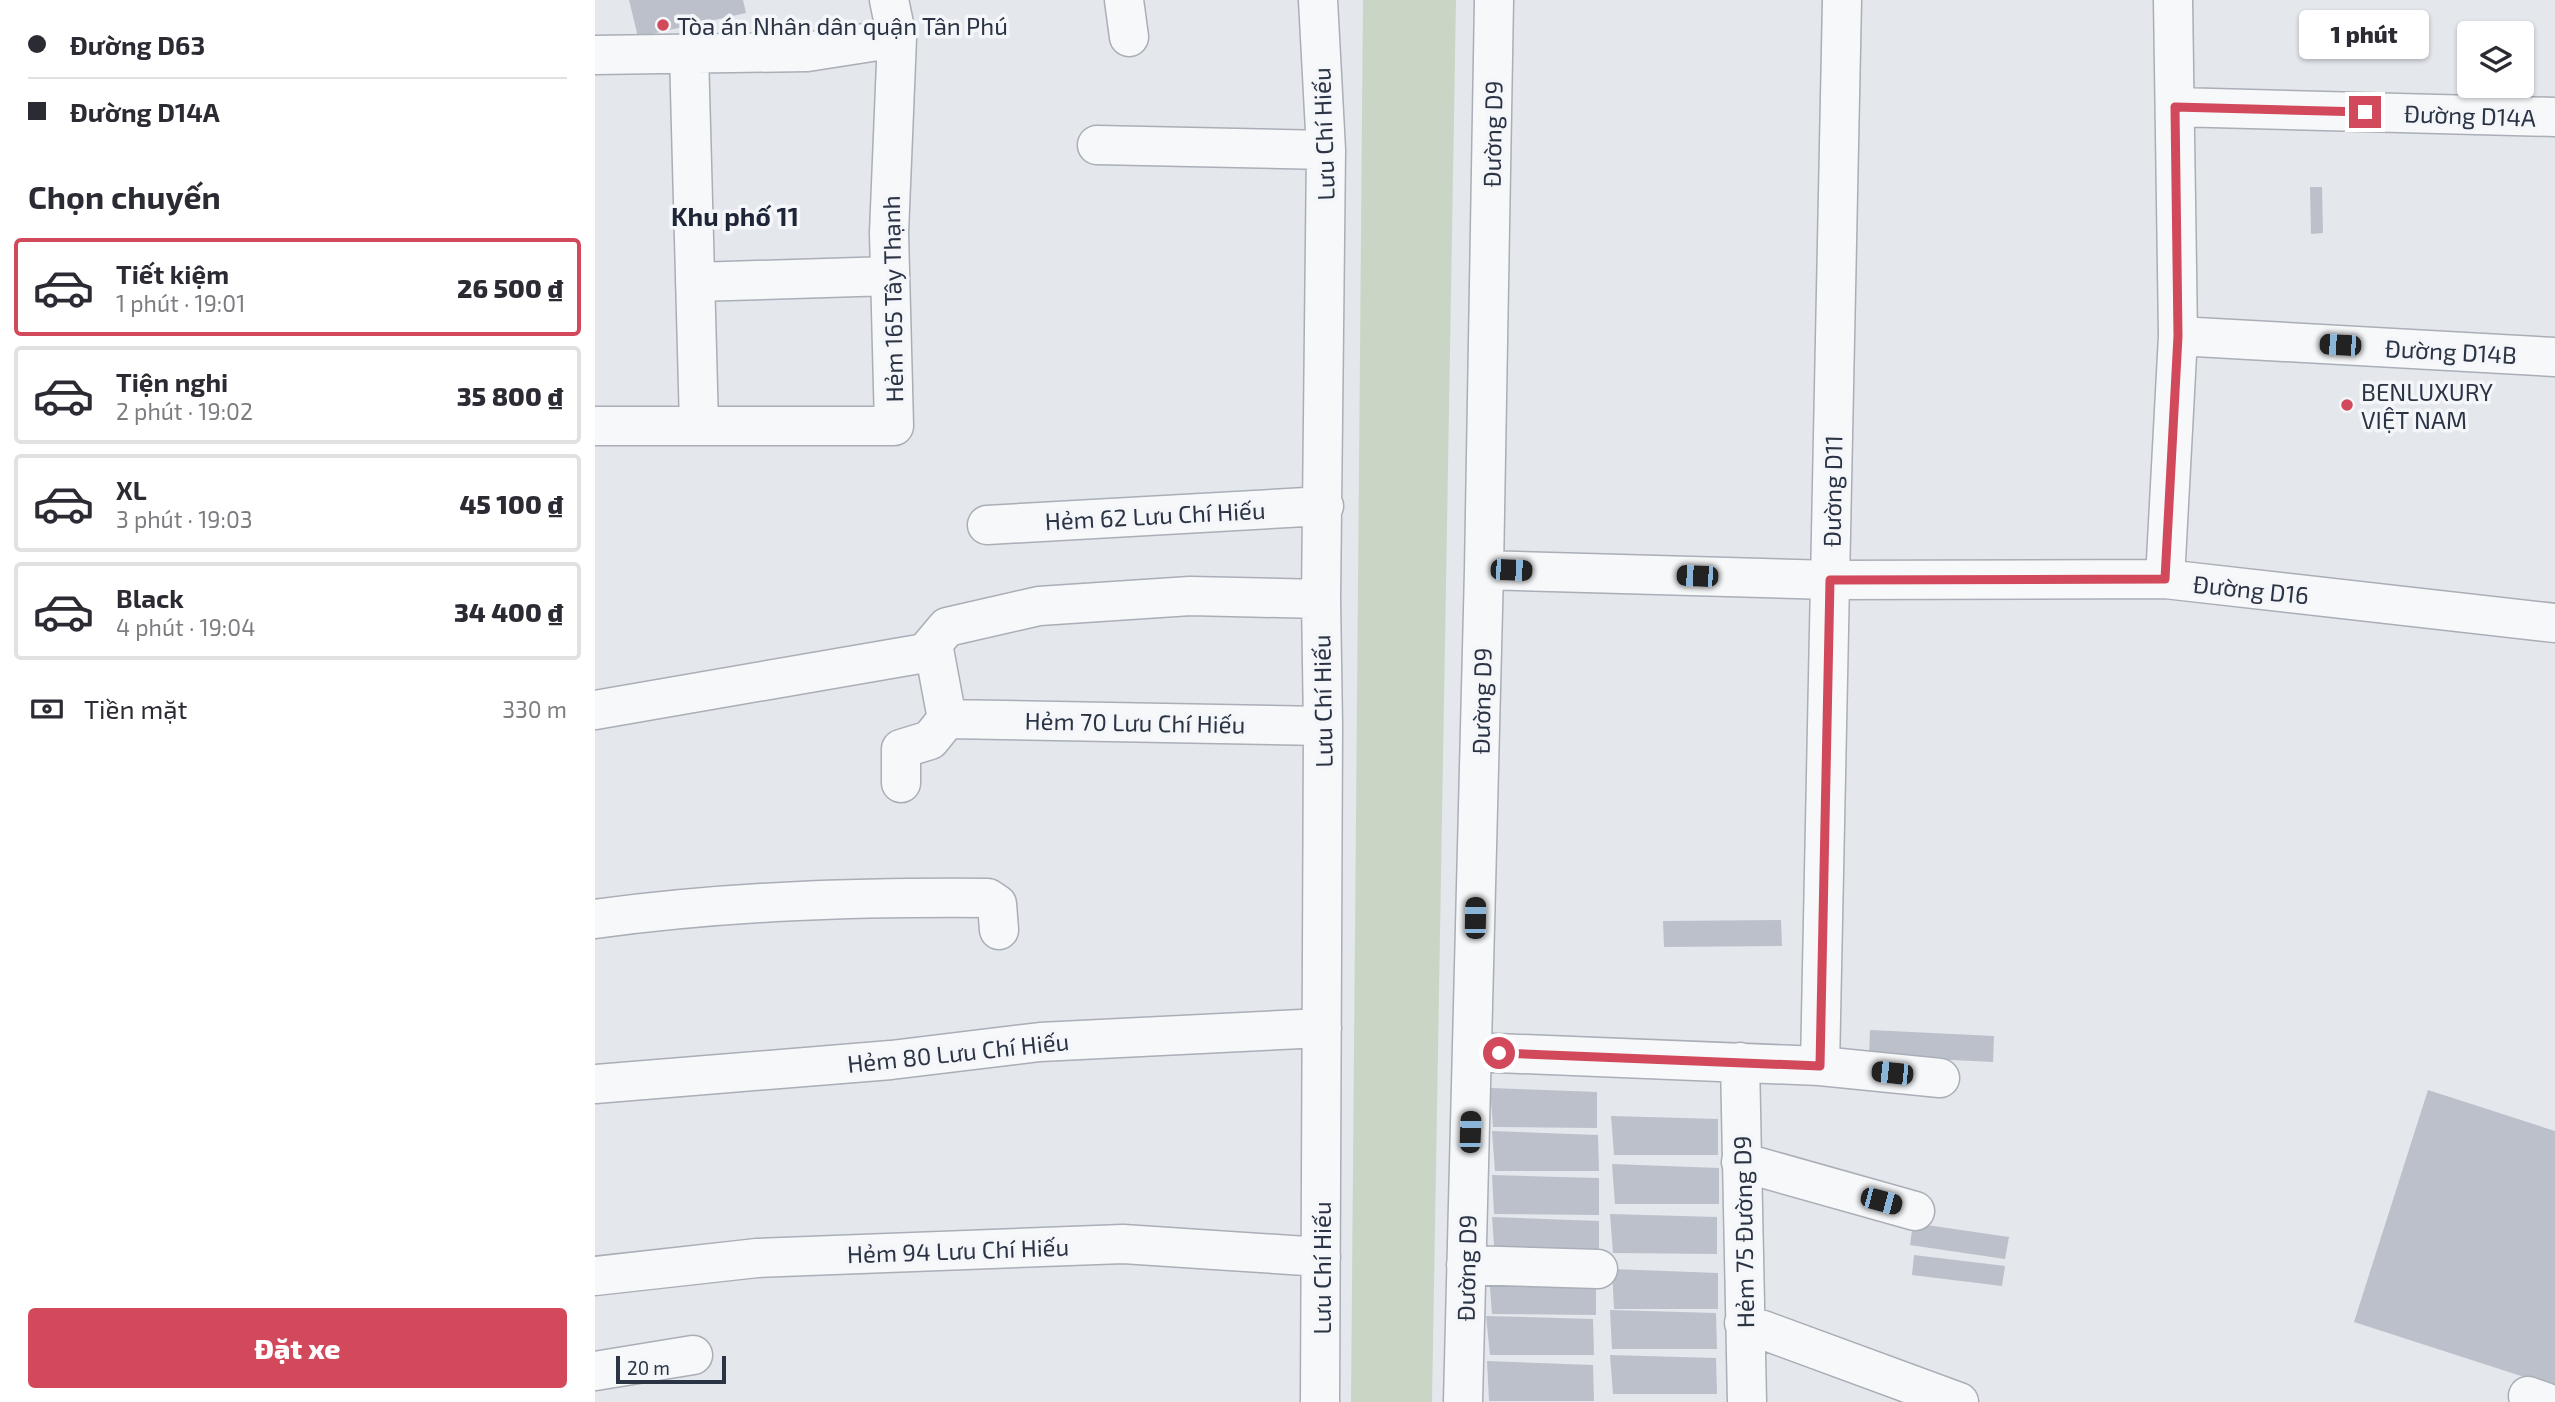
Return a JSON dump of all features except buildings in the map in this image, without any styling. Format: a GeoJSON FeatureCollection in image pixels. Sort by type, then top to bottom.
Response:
{"type":"FeatureCollection","features":[{"type":"Feature","properties":{"kind":"street","name":"Hẻm 165 Tây Thạnh"},"geometry":{"type":"LineString","coordinates":[[595,426],[894,426],[890,276],[897,38],[890,0]]}},
{"type":"Feature","properties":{"kind":"street"},"geometry":{"type":"LineString","coordinates":[[1123,0],[1129,37]]}},
{"type":"Feature","properties":{"kind":"street","name":"Lưu Chí Hiếu"},"geometry":{"type":"LineString","coordinates":[[1318,0],[1326,150],[1321,599],[1324,726],[1320,1402]]}},
{"type":"Feature","properties":{"kind":"street","name":"Đường D9"},"geometry":{"type":"LineString","coordinates":[[1471,1402],[1466,1265],[1484,570],[1494,0]]}},
{"type":"Feature","properties":{"kind":"street","name":"Đường D11"},"geometry":{"type":"LineString","coordinates":[[1820,1066],[1842,0]]}},
{"type":"Feature","properties":{"kind":"street"},"geometry":{"type":"LineString","coordinates":[[2165,579],[2178,336],[2173,0]]}},
{"type":"Feature","properties":{"kind":"street"},"geometry":{"type":"LineString","coordinates":[[595,55],[807,52],[897,38]]}},
{"type":"Feature","properties":{"kind":"street"},"geometry":{"type":"LineString","coordinates":[[689,53],[699,425]]}},
{"type":"Feature","properties":{"kind":"street","name":"Đường D14A"},"geometry":{"type":"LineString","coordinates":[[2175,107],[2555,117]]}},
{"type":"Feature","properties":{"kind":"street"},"geometry":{"type":"LineString","coordinates":[[1097,145],[1326,150]]}},
{"type":"Feature","properties":{"kind":"street"},"geometry":{"type":"LineString","coordinates":[[695,282],[890,276]]}},
{"type":"Feature","properties":{"kind":"street","name":"Đường D14B"},"geometry":{"type":"LineString","coordinates":[[2178,336],[2555,357]]}},
{"type":"Feature","properties":{"kind":"street","name":"Hẻm 62 Lưu Chí Hiếu"},"geometry":{"type":"LineString","coordinates":[[986,525],[1324,506]]}},
{"type":"Feature","properties":{"kind":"street","name":"Đường D16"},"geometry":{"type":"LineString","coordinates":[[1484,570],[1830,580],[2165,579],[2555,623]]}},
{"type":"Feature","properties":{"kind":"street"},"geometry":{"type":"LineString","coordinates":[[595,710],[925,653],[947,627],[1039,606],[1190,596],[1321,599]]}},
{"type":"Feature","properties":{"kind":"street"},"geometry":{"type":"LineString","coordinates":[[901,783],[901,749],[930,740],[947,719],[933,644]]}},
{"type":"Feature","properties":{"kind":"street","name":"Hẻm 70 Lưu Chí Hiếu"},"geometry":{"type":"LineString","coordinates":[[947,719],[1324,726]]}},
{"type":"Feature","properties":{"kind":"street"},"geometry":{"type":"LineString","coordinates":[[595,919],[672,908],[846,897],[988,898],[997,904],[999,930]]}},
{"type":"Feature","properties":{"kind":"street","name":"Hẻm 80 Lưu Chí Hiếu"},"geometry":{"type":"LineString","coordinates":[[595,1084],[891,1060],[1040,1042],[1322,1028]]}},
{"type":"Feature","properties":{"kind":"street"},"geometry":{"type":"LineString","coordinates":[[1472,1052],[1820,1066],[1940,1078]]}},
{"type":"Feature","properties":{"kind":"street","name":"Hẻm 75 Đường D9"},"geometry":{"type":"LineString","coordinates":[[1740,1062],[1747,1402]]}},
{"type":"Feature","properties":{"kind":"street"},"geometry":{"type":"LineString","coordinates":[[1741,1162],[1915,1211]]}},
{"type":"Feature","properties":{"kind":"street","name":"Hẻm 94 Lưu Chí Hiếu"},"geometry":{"type":"LineString","coordinates":[[595,1276],[757,1258],[1123,1244],[1321,1257]]}},
{"type":"Feature","properties":{"kind":"street"},"geometry":{"type":"LineString","coordinates":[[1466,1265],[1598,1269]]}},
{"type":"Feature","properties":{"kind":"street"},"geometry":{"type":"LineString","coordinates":[[1744,1323],[1959,1402]]}},
{"type":"Feature","properties":{"kind":"street"},"geometry":{"type":"LineString","coordinates":[[595,1371],[693,1355]]}},
{"type":"Feature","properties":{"kind":"green space"},"geometry":{"type":"Polygon","coordinates":[[[1363,0],[1456,0],[1432,1402],[1351,1402],[1363,0]]]}},
{"type":"Feature","properties":{"kind":"place","name":"Tòa án Nhân dân quận Tân Phú"},"geometry":{"type":"Point","coordinates":[663,25]}},
{"type":"Feature","properties":{"kind":"place","name":"BENLUXURY VIỆT NAM"},"geometry":{"type":"Point","coordinates":[2347,405]}},
{"type":"Feature","properties":{"kind":"district","name":"Khu phố 11"},"geometry":{"type":"Point","coordinates":[735,215]}},
{"type":"Feature","properties":{"kind":"route"},"geometry":{"type":"LineString","coordinates":[[1499,1053],[1820,1066],[1830,580],[2165,579],[2178,336],[2175,107],[2365,112]]}}]}
